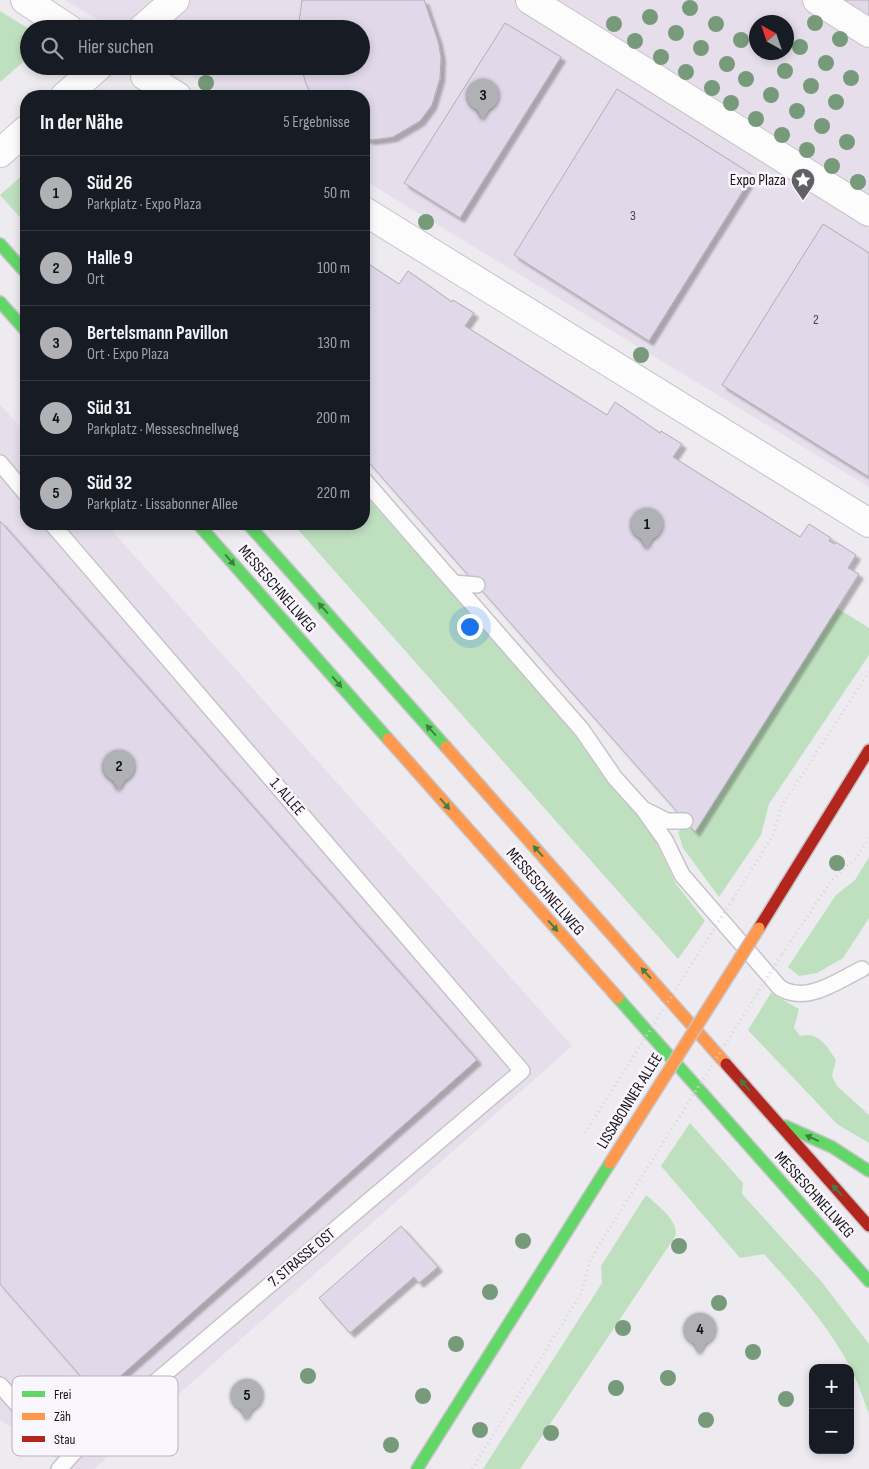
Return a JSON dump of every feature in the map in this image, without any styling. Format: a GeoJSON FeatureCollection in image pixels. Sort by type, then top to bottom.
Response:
{"type":"FeatureCollection","features":[{"type":"Feature","properties":{"kind":"main road"},"geometry":{"type":"LineString","coordinates":[[0,244],[20,267]]}},
{"type":"Feature","properties":{"kind":"main road"},"geometry":{"type":"LineString","coordinates":[[0,302],[20,324]]}},
{"type":"Feature","properties":{"kind":"main road","name":"MESSESCHNELLWEG"},"geometry":{"type":"LineString","coordinates":[[203,530],[869,1281]]}},
{"type":"Feature","properties":{"kind":"main road","name":"MESSESCHNELLWEG"},"geometry":{"type":"LineString","coordinates":[[253,530],[869,1226]]}},
{"type":"Feature","properties":{"kind":"main road","name":"LISSABONNER ALLEE"},"geometry":{"type":"LineString","coordinates":[[418,1469],[869,750]]}},
{"type":"Feature","properties":{"kind":"main road"},"geometry":{"type":"LineString","coordinates":[[777,1122],[832,1147],[869,1171]]}},
{"type":"Feature","properties":{"kind":"street"},"geometry":{"type":"LineString","coordinates":[[25,0],[55,20]]}},
{"type":"Feature","properties":{"kind":"street"},"geometry":{"type":"LineString","coordinates":[[152,20],[175,0]]}},
{"type":"Feature","properties":{"kind":"street"},"geometry":{"type":"LineString","coordinates":[[530,0],[869,212]]}},
{"type":"Feature","properties":{"kind":"street"},"geometry":{"type":"LineString","coordinates":[[818,0],[869,33]]}},
{"type":"Feature","properties":{"kind":"street"},"geometry":{"type":"LineString","coordinates":[[72,90],[90,75]]}},
{"type":"Feature","properties":{"kind":"street"},"geometry":{"type":"LineString","coordinates":[[145,76],[167,90]]}},
{"type":"Feature","properties":{"kind":"street"},"geometry":{"type":"LineString","coordinates":[[0,153],[20,135]]}},
{"type":"Feature","properties":{"kind":"street"},"geometry":{"type":"LineString","coordinates":[[370,215],[869,523]]}},
{"type":"Feature","properties":{"kind":"lane"},"geometry":{"type":"LineString","coordinates":[[0,464],[20,487]]}},
{"type":"Feature","properties":{"kind":"lane"},"geometry":{"type":"LineString","coordinates":[[370,487],[582,730],[615,778],[643,809],[665,840],[682,875],[780,988],[796,995],[815,992],[862,969]]}},
{"type":"Feature","properties":{"kind":"lane","name":"1. ALLEE"},"geometry":{"type":"LineString","coordinates":[[57,530],[522,1071]]}},
{"type":"Feature","properties":{"kind":"lane"},"geometry":{"type":"LineString","coordinates":[[454,583],[477,585]]}},
{"type":"Feature","properties":{"kind":"lane"},"geometry":{"type":"LineString","coordinates":[[643,809],[666,821],[685,821]]}},
{"type":"Feature","properties":{"kind":"lane","name":"7. STRASSE OST"},"geometry":{"type":"LineString","coordinates":[[162,1376],[522,1071]]}},
{"type":"Feature","properties":{"kind":"lane"},"geometry":{"type":"LineString","coordinates":[[0,1385],[12,1399]]}},
{"type":"Feature","properties":{"kind":"lane","name":"7. STRASSE OST"},"geometry":{"type":"LineString","coordinates":[[59,1469],[71,1456]]}},
{"type":"Feature","properties":{"kind":"path"},"geometry":{"type":"LineString","coordinates":[[585,1133],[773,835],[781,806],[869,672]]}},
{"type":"Feature","properties":{"kind":"path"},"geometry":{"type":"LineString","coordinates":[[472,1469],[581,1294],[590,1260],[634,1189],[782,954],[832,880],[856,858],[869,838]]}},
{"type":"Feature","properties":{"kind":"shaded area"},"geometry":{"type":"Polygon","coordinates":[[[65,0],[869,0],[869,487],[370,184],[370,90],[215,90],[190,75],[370,75],[370,20],[98,20],[65,0]]]}},
{"type":"Feature","properties":{"kind":"shaded area"},"geometry":{"type":"Polygon","coordinates":[[[0,404],[20,427],[20,530],[111,530],[572,1046],[178,1395],[178,1376],[12,1376],[12,1428],[0,1420],[0,404]]]}},
{"type":"Feature","properties":{"kind":"shaded area"},"geometry":{"type":"Polygon","coordinates":[[[52,1456],[109,1456],[94,1469],[71,1469],[52,1456]]]}},
{"type":"Feature","properties":{"kind":"green space"},"geometry":{"type":"Polygon","coordinates":[[[0,11],[20,23],[20,65],[0,82],[0,11]]]}},
{"type":"Feature","properties":{"kind":"green space"},"geometry":{"type":"Polygon","coordinates":[[[20,177],[20,217],[0,195],[20,177]]]}},
{"type":"Feature","properties":{"kind":"green space"},"geometry":{"type":"Polygon","coordinates":[[[370,501],[570,728],[612,787],[637,814],[653,836],[676,884],[705,921],[678,959],[298,530],[370,530],[370,501]]]}},
{"type":"Feature","properties":{"kind":"green space"},"geometry":{"type":"Polygon","coordinates":[[[837,608],[869,628],[869,655],[769,804],[761,835],[719,897],[683,848],[678,832],[688,824],[695,832],[837,608]]]}},
{"type":"Feature","properties":{"kind":"green space"},"geometry":{"type":"Polygon","coordinates":[[[869,857],[869,918],[843,958],[817,973],[799,976],[788,967],[836,895],[855,880],[869,857]]]}},
{"type":"Feature","properties":{"kind":"green space"},"geometry":{"type":"Polygon","coordinates":[[[771,993],[799,1009],[794,1028],[800,1036],[806,1035],[817,1038],[833,1055],[836,1060],[832,1076],[837,1086],[869,1115],[869,1143],[837,1124],[748,1030],[771,993]]]}},
{"type":"Feature","properties":{"kind":"green space"},"geometry":{"type":"Polygon","coordinates":[[[690,1123],[743,1183],[742,1194],[821,1281],[869,1344],[869,1414],[854,1374],[854,1364],[848,1364],[822,1322],[799,1294],[764,1254],[740,1258],[661,1166],[690,1123]]]}},
{"type":"Feature","properties":{"kind":"green space"},"geometry":{"type":"Polygon","coordinates":[[[646,1195],[670,1218],[676,1235],[520,1469],[483,1469],[602,1283],[601,1266],[646,1195]]]}},
{"type":"Feature","properties":{"kind":"building"},"geometry":{"type":"Polygon","coordinates":[[[302,0],[424,0],[438,41],[441,57],[440,78],[432,105],[420,121],[393,137],[370,140],[370,90],[309,90],[304,75],[370,75],[370,20],[299,20],[302,0]]]}},
{"type":"Feature","properties":{"kind":"building"},"geometry":{"type":"Polygon","coordinates":[[[842,0],[869,0],[869,17],[842,0]]]}},
{"type":"Feature","properties":{"kind":"building"},"geometry":{"type":"Polygon","coordinates":[[[505,23],[561,57],[460,218],[404,183],[505,23]]]}},
{"type":"Feature","properties":{"kind":"building"},"geometry":{"type":"Polygon","coordinates":[[[617,89],[753,175],[649,341],[514,255],[617,89]]]}},
{"type":"Feature","properties":{"kind":"building"},"geometry":{"type":"Polygon","coordinates":[[[823,224],[869,253],[869,477],[722,385],[823,224]]]}},
{"type":"Feature","properties":{"kind":"building"},"geometry":{"type":"Polygon","coordinates":[[[370,265],[399,284],[408,271],[452,302],[453,300],[474,313],[465,326],[607,415],[615,402],[660,433],[661,431],[682,444],[673,457],[800,537],[809,524],[831,538],[829,541],[835,544],[836,542],[856,555],[848,568],[859,574],[695,832],[370,464],[370,265]]]}},
{"type":"Feature","properties":{"kind":"building"},"geometry":{"type":"Polygon","coordinates":[[[0,521],[477,1060],[121,1376],[80,1376],[0,1284],[0,521]]]}},
{"type":"Feature","properties":{"kind":"building"},"geometry":{"type":"Polygon","coordinates":[[[401,1226],[438,1267],[419,1283],[414,1277],[350,1333],[319,1298],[401,1226]]]}},
{"type":"Feature","properties":{"kind":"traffic: fast"},"geometry":{"type":"LineString","coordinates":[[0,244],[20,266]]}},
{"type":"Feature","properties":{"kind":"traffic: fast"},"geometry":{"type":"LineString","coordinates":[[0,302],[20,324]]}},
{"type":"Feature","properties":{"kind":"traffic: fast"},"geometry":{"type":"LineString","coordinates":[[203,530],[388,739]]}},
{"type":"Feature","properties":{"kind":"traffic: fast"},"geometry":{"type":"LineString","coordinates":[[253,530],[446,747]]}},
{"type":"Feature","properties":{"kind":"traffic: fast"},"geometry":{"type":"LineString","coordinates":[[618,998],[869,1281]]}},
{"type":"Feature","properties":{"kind":"traffic: fast"},"geometry":{"type":"LineString","coordinates":[[785,1126],[832,1147],[869,1171]]}},
{"type":"Feature","properties":{"kind":"traffic: fast"},"geometry":{"type":"LineString","coordinates":[[417,1469],[610,1163]]}},
{"type":"Feature","properties":{"kind":"traffic: slow"},"geometry":{"type":"LineString","coordinates":[[388,739],[618,998]]}},
{"type":"Feature","properties":{"kind":"traffic: slow"},"geometry":{"type":"LineString","coordinates":[[446,747],[726,1064]]}},
{"type":"Feature","properties":{"kind":"traffic: slow"},"geometry":{"type":"LineString","coordinates":[[610,1163],[759,928]]}},
{"type":"Feature","properties":{"kind":"traffic: jam"},"geometry":{"type":"LineString","coordinates":[[759,928],[869,750]]}},
{"type":"Feature","properties":{"kind":"traffic: jam"},"geometry":{"type":"LineString","coordinates":[[726,1064],[869,1226]]}},
{"type":"Feature","properties":{"kind":"place","name":"Bertelsmann Pavillon"},"geometry":{"type":"Point","coordinates":[483,120]}},
{"type":"Feature","properties":{"kind":"place","name":"Expo Plaza"},"geometry":{"type":"Point","coordinates":[803,201]}},
{"type":"Feature","properties":{"kind":"place","name":"Süd 26"},"geometry":{"type":"Point","coordinates":[647,549]}},
{"type":"Feature","properties":{"kind":"place","name":"Halle 9"},"geometry":{"type":"Point","coordinates":[119,791]}},
{"type":"Feature","properties":{"kind":"place","name":"Süd 31"},"geometry":{"type":"Point","coordinates":[700,1354]}},
{"type":"Feature","properties":{"kind":"place","name":"Süd 32"},"geometry":{"type":"Point","coordinates":[247,1420]}}]}
